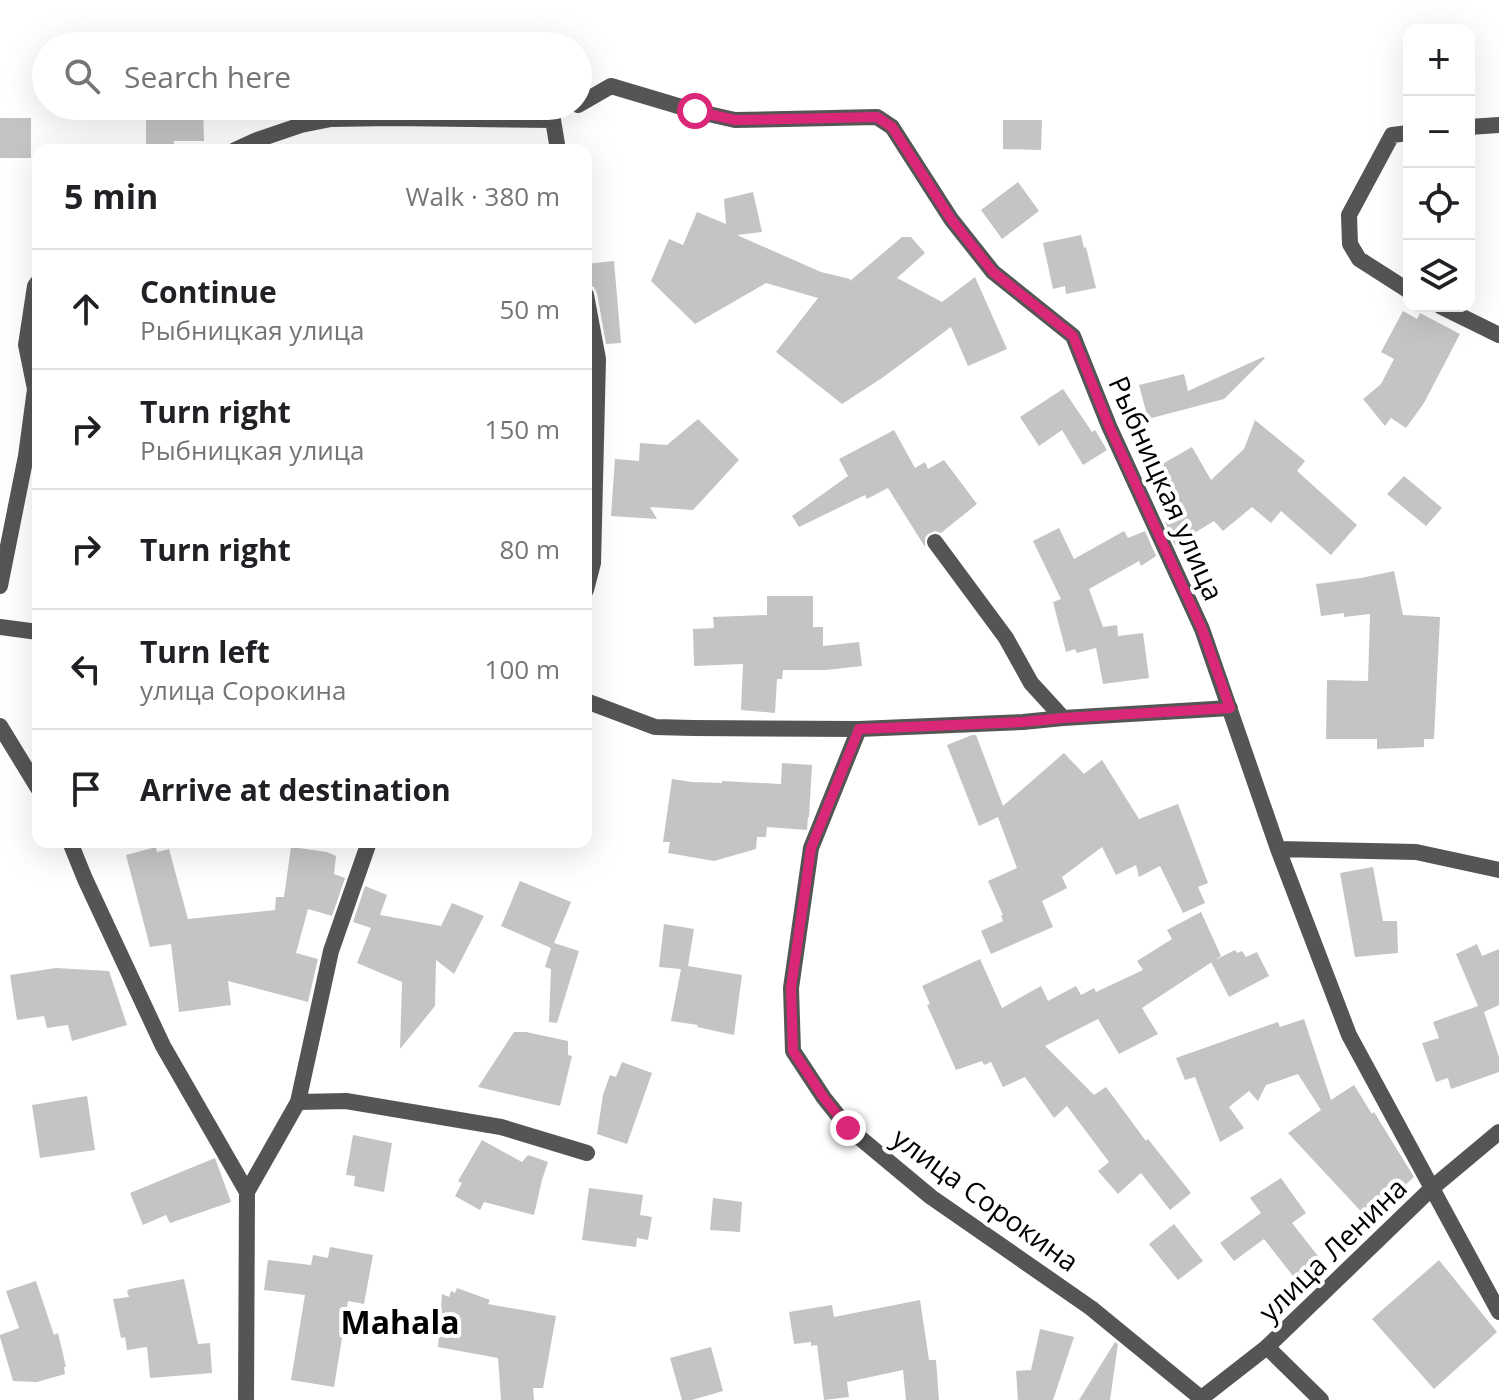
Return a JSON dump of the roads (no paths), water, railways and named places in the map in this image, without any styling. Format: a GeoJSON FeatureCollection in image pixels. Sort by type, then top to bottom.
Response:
{"type":"FeatureCollection","features":[{"type":"Feature","properties":{"kind":"street","name":"Рыбницкая улица"},"geometry":{"type":"LineString","coordinates":[[592,98],[611,86],[735,120],[877,117],[892,127],[951,219],[993,272],[1073,336],[1109,426],[1202,629],[1278,849],[1349,1035],[1499,1312]]}},
{"type":"Feature","properties":{"kind":"street"},"geometry":{"type":"LineString","coordinates":[[259,144],[301,125],[326,120]]}},
{"type":"Feature","properties":{"kind":"street"},"geometry":{"type":"LineString","coordinates":[[553,120],[557,144]]}},
{"type":"Feature","properties":{"kind":"street"},"geometry":{"type":"LineString","coordinates":[[1475,127],[1499,125]]}},
{"type":"Feature","properties":{"kind":"street"},"geometry":{"type":"LineString","coordinates":[[1400,134],[1349,215],[1350,244],[1359,259],[1403,287]]}},
{"type":"Feature","properties":{"kind":"street"},"geometry":{"type":"LineString","coordinates":[[32,306],[26,345],[32,374]]}},
{"type":"Feature","properties":{"kind":"street"},"geometry":{"type":"LineString","coordinates":[[1452,312],[1499,335]]}},
{"type":"Feature","properties":{"kind":"street"},"geometry":{"type":"LineString","coordinates":[[592,327],[598,359],[592,567]]}},
{"type":"Feature","properties":{"kind":"street"},"geometry":{"type":"LineString","coordinates":[[0,586],[32,411]]}},
{"type":"Feature","properties":{"kind":"street"},"geometry":{"type":"LineString","coordinates":[[935,542],[1006,638],[1031,683],[1063,718]]}},
{"type":"Feature","properties":{"kind":"street"},"geometry":{"type":"LineString","coordinates":[[0,627],[32,631]]}},
{"type":"Feature","properties":{"kind":"street"},"geometry":{"type":"LineString","coordinates":[[592,703],[655,727],[859,729],[1230,708]]}},
{"type":"Feature","properties":{"kind":"street"},"geometry":{"type":"LineString","coordinates":[[0,726],[32,778]]}},
{"type":"Feature","properties":{"kind":"street","name":"улица Сорокина"},"geometry":{"type":"LineString","coordinates":[[859,729],[811,848],[791,988],[793,1051],[848,1128],[931,1197],[1091,1308],[1201,1399]]}},
{"type":"Feature","properties":{"kind":"street"},"geometry":{"type":"LineString","coordinates":[[72,848],[163,1046],[247,1192]]}},
{"type":"Feature","properties":{"kind":"street"},"geometry":{"type":"LineString","coordinates":[[246,1400],[247,1192],[298,1102],[331,951],[367,848]]}},
{"type":"Feature","properties":{"kind":"street"},"geometry":{"type":"LineString","coordinates":[[1278,849],[1416,852],[1499,870]]}},
{"type":"Feature","properties":{"kind":"street"},"geometry":{"type":"LineString","coordinates":[[298,1102],[346,1101],[501,1127],[587,1153]]}},
{"type":"Feature","properties":{"kind":"street","name":"улица Ленина"},"geometry":{"type":"LineString","coordinates":[[1201,1399],[1267,1347],[1432,1188],[1499,1132]]}},
{"type":"Feature","properties":{"kind":"street"},"geometry":{"type":"LineString","coordinates":[[1267,1347],[1321,1400]]}},
{"type":"Feature","properties":{"kind":"district","name":"Mahala"},"geometry":{"type":"Point","coordinates":[400,1321]}}]}
